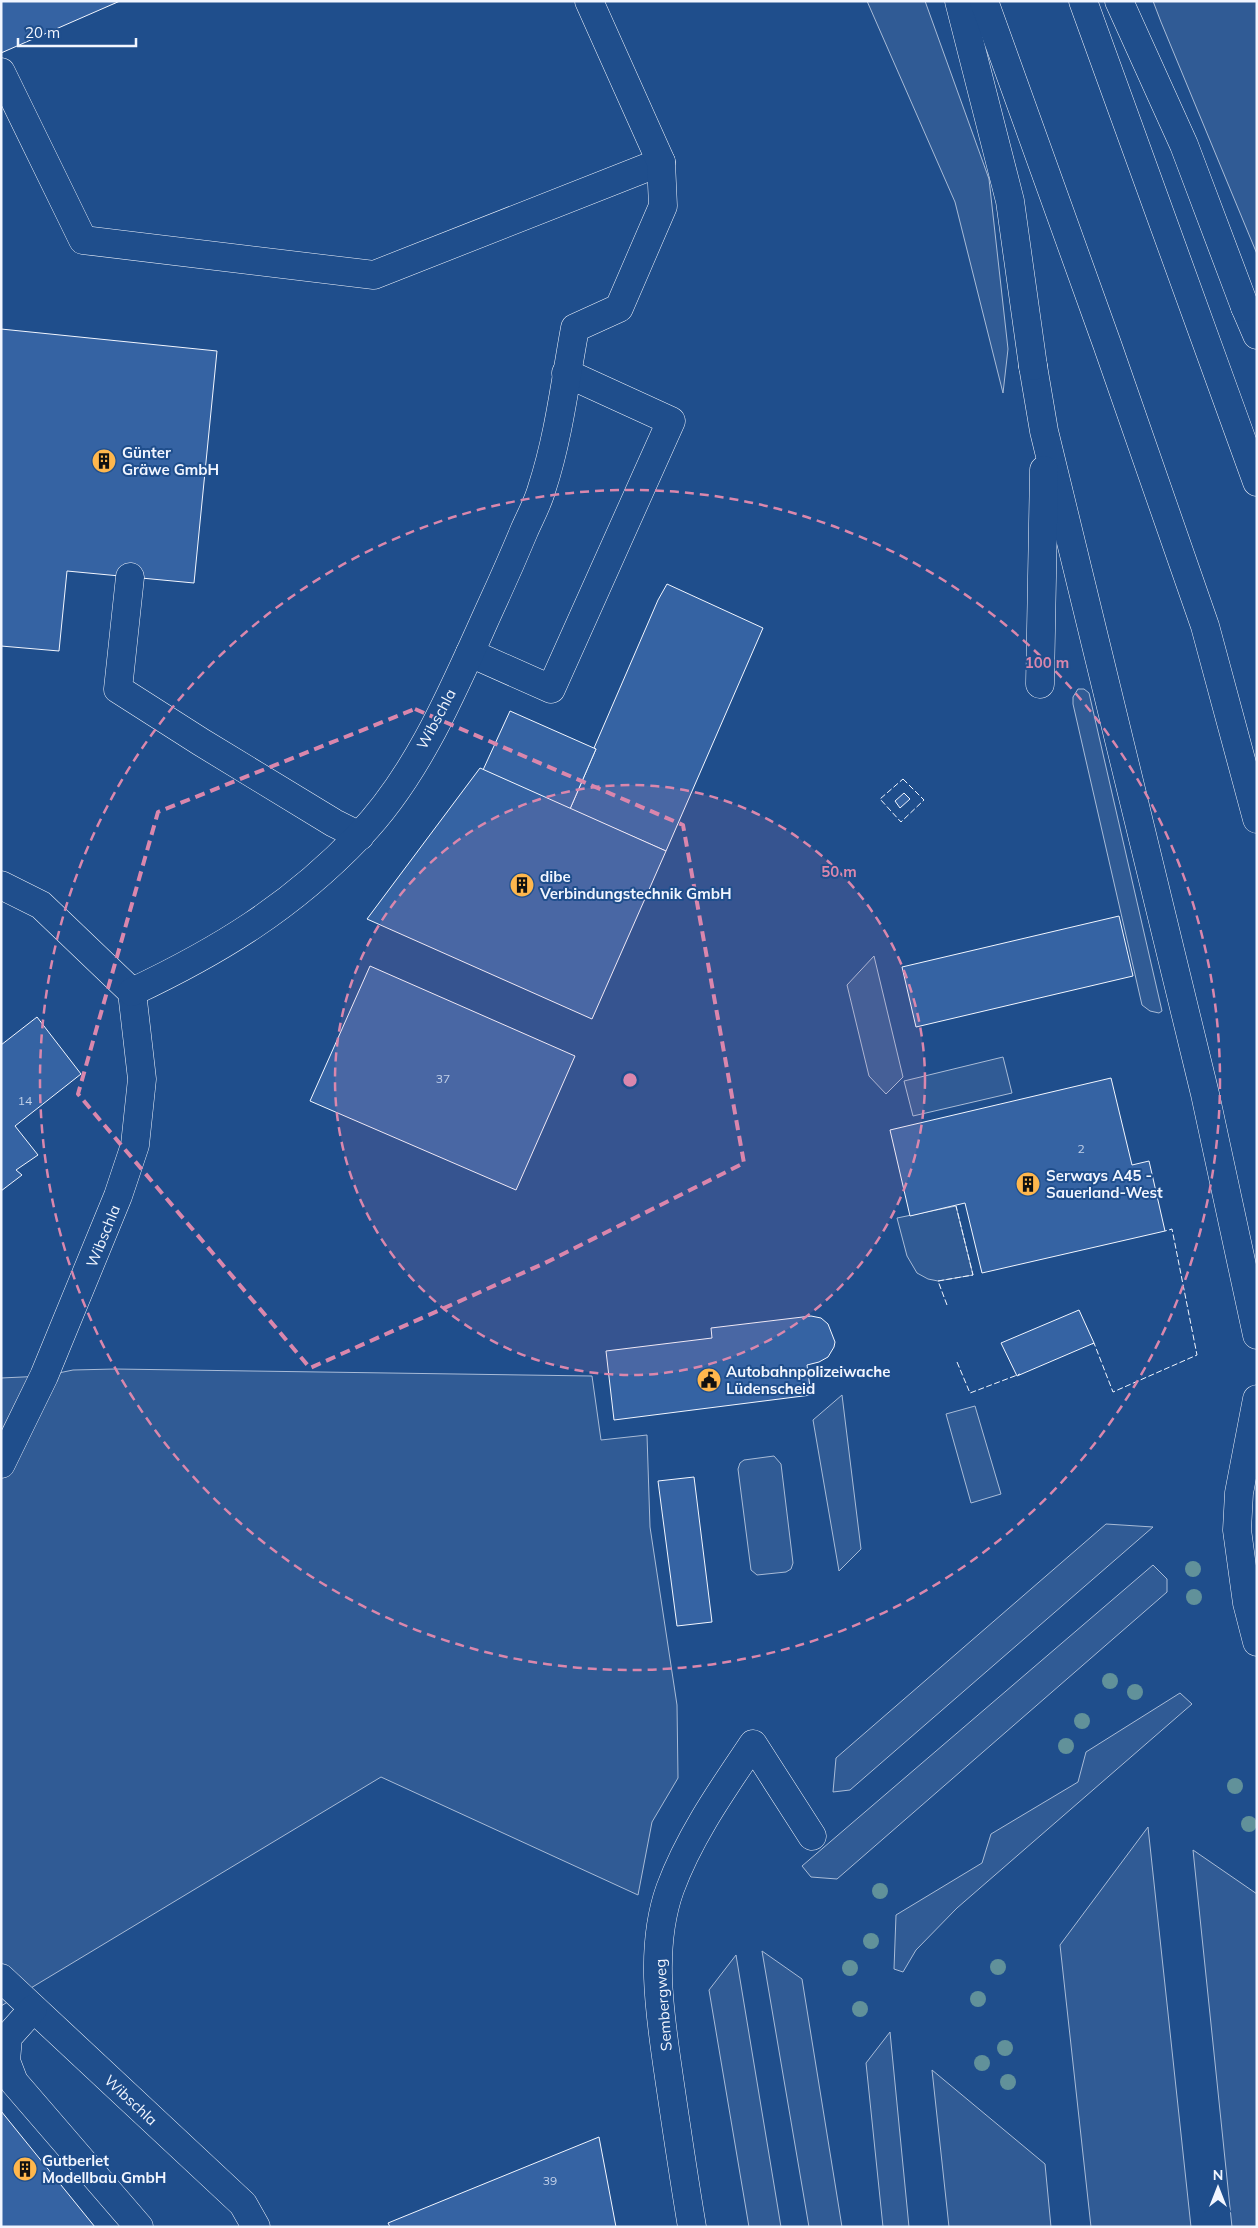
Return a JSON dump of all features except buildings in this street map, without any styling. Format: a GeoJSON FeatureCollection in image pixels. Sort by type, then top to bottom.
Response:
{"type":"FeatureCollection","features":[{"type":"Feature","properties":{"kind":"main road"},"geometry":{"type":"LineString","coordinates":[[1,72],[83,240],[374,275],[661,162],[589,1]]}},
{"type":"Feature","properties":{"kind":"main road"},"geometry":{"type":"LineString","coordinates":[[959,1],[1010,201],[1044,431],[1205,1094],[1257,1335]]}},
{"type":"Feature","properties":{"kind":"main road"},"geometry":{"type":"LineString","coordinates":[[984,1],[1107,344],[1205,626],[1257,819]]}},
{"type":"Feature","properties":{"kind":"main road"},"geometry":{"type":"LineString","coordinates":[[1083,1],[1257,482]]}},
{"type":"Feature","properties":{"kind":"main road"},"geometry":{"type":"LineString","coordinates":[[1119,1],[1184,145],[1244,307],[1257,335]]}},
{"type":"Feature","properties":{"kind":"main road","name":"Wibschla"},"geometry":{"type":"LineString","coordinates":[[1,1464],[44,1376],[82,1288],[118,1196],[135,1145],[142,1079],[132,992],[169,975],[250,929],[301,891],[360,836],[390,798],[436,726],[542,490],[557,434],[575,328],[620,308],[663,206],[661,162]]}},
{"type":"Feature","properties":{"kind":"main road"},"geometry":{"type":"LineString","coordinates":[[470,652],[551,689],[671,421],[566,373]]}},
{"type":"Feature","properties":{"kind":"main road"},"geometry":{"type":"LineString","coordinates":[[1040,684],[1044,431]]}},
{"type":"Feature","properties":{"kind":"main road"},"geometry":{"type":"LineString","coordinates":[[130,577],[118,689],[226,758],[334,823],[360,836]]}},
{"type":"Feature","properties":{"kind":"main road"},"geometry":{"type":"LineString","coordinates":[[1,885],[41,905],[132,992]]}},
{"type":"Feature","properties":{"kind":"main road"},"geometry":{"type":"LineString","coordinates":[[1257,1398],[1239,1493],[1237,1530],[1247,1603],[1257,1642]]}},
{"type":"Feature","properties":{"kind":"main road","name":"Sembergweg"},"geometry":{"type":"LineString","coordinates":[[692,2227],[662,2028],[658,1976],[661,1926],[670,1889],[688,1850],[724,1786],[753,1744],[812,1836]]}},
{"type":"Feature","properties":{"kind":"main road","name":"Wibschla"},"geometry":{"type":"LineString","coordinates":[[1,1978],[33,2010],[243,2204],[256,2227]]}},
{"type":"Feature","properties":{"kind":"main road"},"geometry":{"type":"LineString","coordinates":[[33,2010],[8,2037],[6,2061],[14,2082],[139,2227]]}},
{"type":"Feature","properties":{"kind":"highlighted area"},"geometry":{"type":"Polygon","coordinates":[[[415,709],[683,825],[744,1163],[545,1263],[310,1368],[78,1094],[158,812],[415,709]]]}},
{"type":"Feature","properties":{"kind":"shaded area"},"geometry":{"type":"Polygon","coordinates":[[[867,1],[925,1],[989,179],[1008,349],[1003,393],[955,202],[867,1]]]}},
{"type":"Feature","properties":{"kind":"shaded area"},"geometry":{"type":"Polygon","coordinates":[[[1153,1],[1257,1],[1257,254],[1161,22],[1153,1]]]}},
{"type":"Feature","properties":{"kind":"shaded area"},"geometry":{"type":"Polygon","coordinates":[[[1078,689],[1084,689],[1089,693],[1162,1011],[1159,1013],[1150,1011],[1142,1005],[1073,704],[1073,697],[1078,689]]]}},
{"type":"Feature","properties":{"kind":"shaded area"},"geometry":{"type":"Polygon","coordinates":[[[874,956],[903,1077],[886,1094],[869,1076],[847,985],[874,956]]]}},
{"type":"Feature","properties":{"kind":"shaded area"},"geometry":{"type":"Polygon","coordinates":[[[1003,1057],[1012,1093],[913,1116],[904,1081],[1003,1057]]]}},
{"type":"Feature","properties":{"kind":"shaded area"},"geometry":{"type":"Polygon","coordinates":[[[956,1206],[973,1275],[938,1281],[928,1279],[917,1273],[907,1256],[897,1218],[956,1206]]]}},
{"type":"Feature","properties":{"kind":"shaded area"},"geometry":{"type":"Polygon","coordinates":[[[73,1370],[592,1376],[601,1440],[647,1435],[650,1527],[677,1705],[678,1778],[652,1822],[638,1895],[381,1777],[1,2006],[1,1378],[44,1376],[73,1370]]]}},
{"type":"Feature","properties":{"kind":"shaded area"},"geometry":{"type":"Polygon","coordinates":[[[842,1395],[861,1549],[839,1571],[813,1420],[842,1395]]]}},
{"type":"Feature","properties":{"kind":"shaded area"},"geometry":{"type":"Polygon","coordinates":[[[975,1406],[1001,1494],[971,1503],[946,1414],[975,1406]]]}},
{"type":"Feature","properties":{"kind":"shaded area"},"geometry":{"type":"Polygon","coordinates":[[[774,1456],[781,1464],[793,1563],[791,1569],[786,1572],[757,1575],[751,1570],[738,1469],[740,1463],[744,1460],[774,1456]]]}},
{"type":"Feature","properties":{"kind":"shaded area"},"geometry":{"type":"Polygon","coordinates":[[[1106,1524],[1153,1527],[850,1790],[833,1792],[836,1758],[1106,1524]]]}},
{"type":"Feature","properties":{"kind":"shaded area"},"geometry":{"type":"Polygon","coordinates":[[[1153,1565],[1167,1579],[1167,1592],[837,1879],[811,1877],[802,1866],[1153,1565]]]}},
{"type":"Feature","properties":{"kind":"shaded area"},"geometry":{"type":"Polygon","coordinates":[[[1180,1693],[1192,1704],[957,1908],[916,1950],[903,1972],[894,1969],[896,1915],[982,1863],[991,1834],[1078,1782],[1086,1752],[1180,1693]]]}},
{"type":"Feature","properties":{"kind":"shaded area"},"geometry":{"type":"Polygon","coordinates":[[[1148,1827],[1191,2227],[1091,2227],[1060,1945],[1148,1827]]]}},
{"type":"Feature","properties":{"kind":"shaded area"},"geometry":{"type":"Polygon","coordinates":[[[1193,1850],[1257,1894],[1257,2227],[1232,2227],[1193,1850]]]}},
{"type":"Feature","properties":{"kind":"shaded area"},"geometry":{"type":"Polygon","coordinates":[[[762,1951],[802,1979],[842,2227],[809,2227],[762,1951]]]}},
{"type":"Feature","properties":{"kind":"shaded area"},"geometry":{"type":"Polygon","coordinates":[[[736,1955],[781,2227],[749,2227],[709,1990],[736,1955]]]}},
{"type":"Feature","properties":{"kind":"shaded area"},"geometry":{"type":"Polygon","coordinates":[[[890,2032],[909,2227],[883,2227],[866,2063],[890,2032]]]}},
{"type":"Feature","properties":{"kind":"shaded area"},"geometry":{"type":"Polygon","coordinates":[[[932,2070],[1045,2164],[1051,2227],[949,2227],[932,2070]]]}},
{"type":"Feature","properties":{"kind":"fence"},"geometry":{"type":"LineString","coordinates":[[903,779],[924,800],[901,822],[880,799],[903,779]]}},
{"type":"Feature","properties":{"kind":"fence"},"geometry":{"type":"LineString","coordinates":[[947,1305],[938,1281],[973,1275],[956,1206]]}},
{"type":"Feature","properties":{"kind":"fence"},"geometry":{"type":"LineString","coordinates":[[1092,1344],[1094,1343],[1113,1392],[1197,1355],[1172,1229],[1165,1231]]}},
{"type":"Feature","properties":{"kind":"fence"},"geometry":{"type":"LineString","coordinates":[[957,1362],[970,1393],[1020,1374]]}},
{"type":"Feature","properties":{"kind":"place","name":"Günter Gräwe GmbH"},"geometry":{"type":"Point","coordinates":[104,461]}},
{"type":"Feature","properties":{"kind":"place","name":"dibe Verbindungstechnik GmbH"},"geometry":{"type":"Point","coordinates":[522,885]}},
{"type":"Feature","properties":{"kind":"place","name":"Serways A45 - Sauerland-West"},"geometry":{"type":"Point","coordinates":[1028,1184]}},
{"type":"Feature","properties":{"kind":"place","name":"Autobahnpolizeiwache Lüdenscheid"},"geometry":{"type":"Point","coordinates":[709,1380]}},
{"type":"Feature","properties":{"kind":"place","name":"Gutberlet Modellbau GmbH"},"geometry":{"type":"Point","coordinates":[25,2169]}}]}
